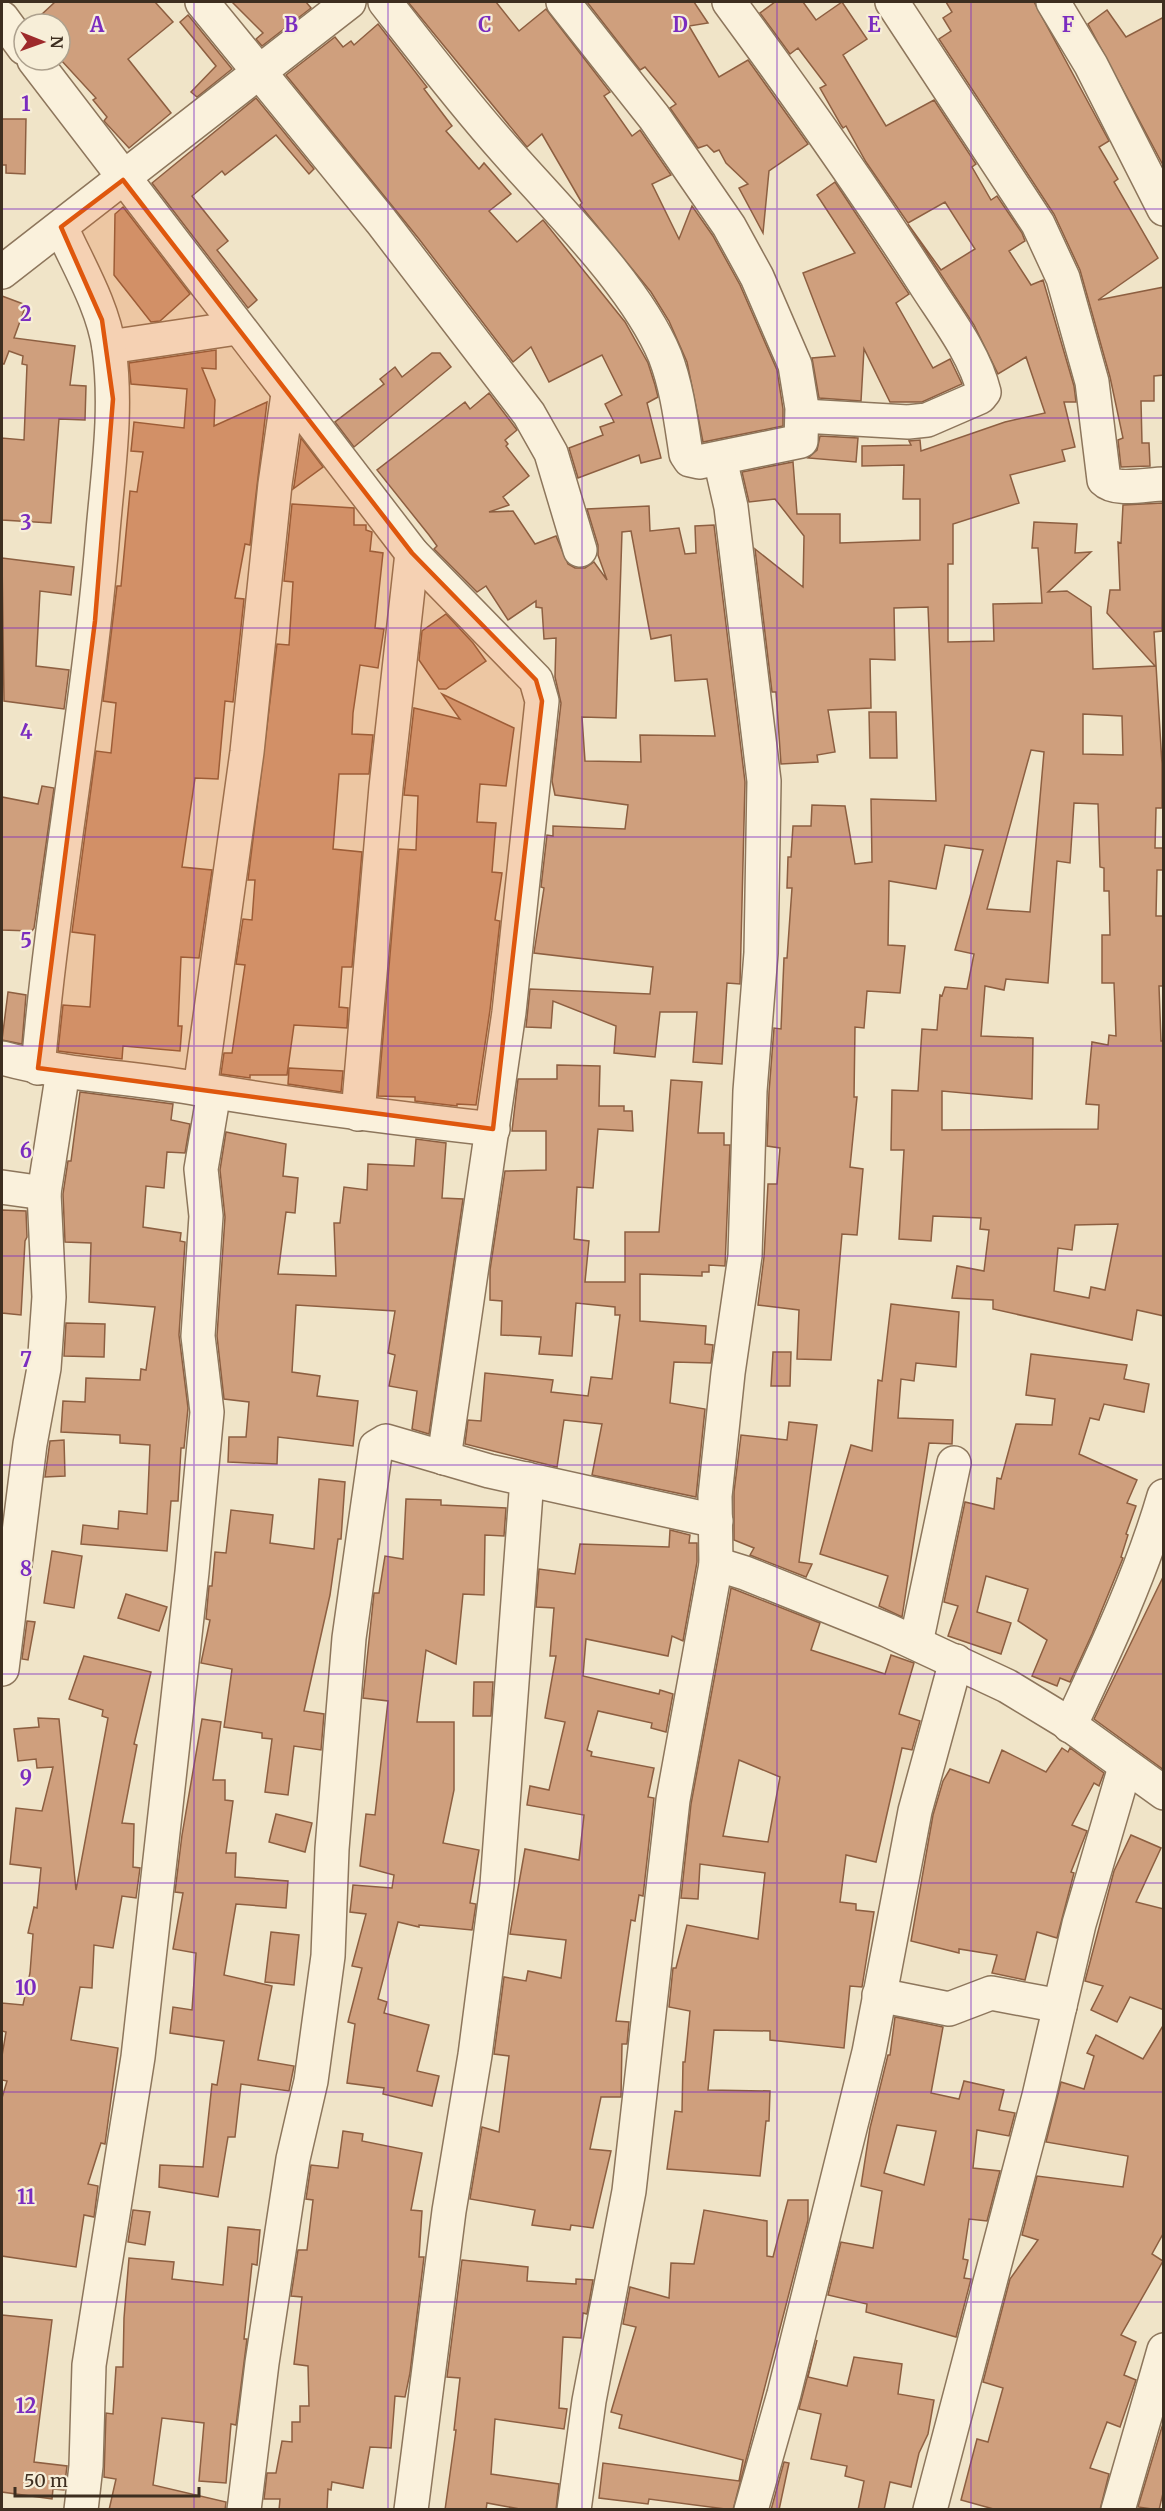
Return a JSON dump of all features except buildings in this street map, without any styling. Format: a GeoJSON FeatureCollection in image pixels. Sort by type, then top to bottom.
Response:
{"type":"FeatureCollection","features":[{"type":"Feature","properties":{"kind":"street"},"geometry":{"type":"LineString","coordinates":[[202,2],[381,221],[529,414],[551,453],[580,550]]}},
{"type":"Feature","properties":{"kind":"street"},"geometry":{"type":"LineString","coordinates":[[2,272],[349,2]]}},
{"type":"Feature","properties":{"kind":"street"},"geometry":{"type":"LineString","coordinates":[[385,2],[447,81],[570,222],[641,312],[668,366],[675,388],[686,454],[690,460],[699,462],[720,459],[801,441],[803,416],[795,365],[782,329],[729,226],[630,84],[563,2]]}},
{"type":"Feature","properties":{"kind":"street"},"geometry":{"type":"LineString","coordinates":[[729,2],[853,175],[908,258],[965,346],[984,392],[956,408],[927,420],[908,422],[803,416]]}},
{"type":"Feature","properties":{"kind":"street"},"geometry":{"type":"LineString","coordinates":[[892,2],[1038,224],[1063,278],[1092,381],[1104,480],[1108,484],[1118,486],[1164,484]]}},
{"type":"Feature","properties":{"kind":"street"},"geometry":{"type":"LineString","coordinates":[[1053,2],[1091,64],[1164,209]]}},
{"type":"Feature","properties":{"kind":"street"},"geometry":{"type":"LineString","coordinates":[[2,18],[12,32]]}},
{"type":"Feature","properties":{"kind":"street"},"geometry":{"type":"LineString","coordinates":[[42,72],[412,553],[519,660],[536,680],[542,701],[511,1001],[444,1458]]}},
{"type":"Feature","properties":{"kind":"street"},"geometry":{"type":"LineString","coordinates":[[2,1669],[30,1444],[44,1368],[49,1297],[44,1193],[51,1069],[48,971],[95,621],[113,399],[109,347],[102,320],[61,227]]}},
{"type":"Feature","properties":{"kind":"street"},"geometry":{"type":"LineString","coordinates":[[109,347],[237,328]]}},
{"type":"Feature","properties":{"kind":"street"},"geometry":{"type":"LineString","coordinates":[[81,2510],[86,2466],[89,2365],[138,2057],[193,1560],[207,1412],[198,1336],[206,1216],[201,1169],[207,1090],[247,752],[275,484],[288,394]]}},
{"type":"Feature","properties":{"kind":"street"},"geometry":{"type":"LineString","coordinates":[[574,2510],[590,2401],[629,2190],[673,1800],[716,1564],[715,1497],[725,1396],[745,1256],[747,1149],[761,953],[764,781],[731,507],[720,459]]}},
{"type":"Feature","properties":{"kind":"street"},"geometry":{"type":"LineString","coordinates":[[358,1114],[386,787],[412,553]]}},
{"type":"Feature","properties":{"kind":"street"},"geometry":{"type":"LineString","coordinates":[[2,1058],[51,1069],[207,1090],[358,1114],[493,1129]]}},
{"type":"Feature","properties":{"kind":"street"},"geometry":{"type":"LineString","coordinates":[[2,1188],[44,1193]]}},
{"type":"Feature","properties":{"kind":"street"},"geometry":{"type":"LineString","coordinates":[[244,2510],[293,2159],[311,2081],[328,1956],[332,1849],[349,1638],[376,1448],[386,1441],[527,1479],[716,1521]]}},
{"type":"Feature","properties":{"kind":"street"},"geometry":{"type":"LineString","coordinates":[[916,1643],[954,1463]]}},
{"type":"Feature","properties":{"kind":"street"},"geometry":{"type":"LineString","coordinates":[[411,2510],[449,2211],[475,2055],[497,1886],[527,1479]]}},
{"type":"Feature","properties":{"kind":"street"},"geometry":{"type":"LineString","coordinates":[[1070,1726],[1126,1599],[1164,1497]]}},
{"type":"Feature","properties":{"kind":"street"},"geometry":{"type":"LineString","coordinates":[[716,1564],[745,1573],[916,1643],[1007,1686],[1070,1726],[1164,1793]]}},
{"type":"Feature","properties":{"kind":"street"},"geometry":{"type":"LineString","coordinates":[[751,2510],[784,2394],[868,2052],[915,1811],[956,1661]]}},
{"type":"Feature","properties":{"kind":"street"},"geometry":{"type":"LineString","coordinates":[[930,2510],[1079,1924],[1125,1767]]}},
{"type":"Feature","properties":{"kind":"street"},"geometry":{"type":"LineString","coordinates":[[879,1995],[949,2009],[991,1993],[1060,2006]]}},
{"type":"Feature","properties":{"kind":"street"},"geometry":{"type":"LineString","coordinates":[[1118,2510],[1154,2422],[1164,2350]]}},
{"type":"Feature","properties":{"kind":"highlighted area"},"geometry":{"type":"Polygon","coordinates":[[[123,180],[412,553],[536,680],[542,701],[493,1129],[38,1068],[95,621],[113,399],[102,320],[61,227],[123,180]]]}}]}
